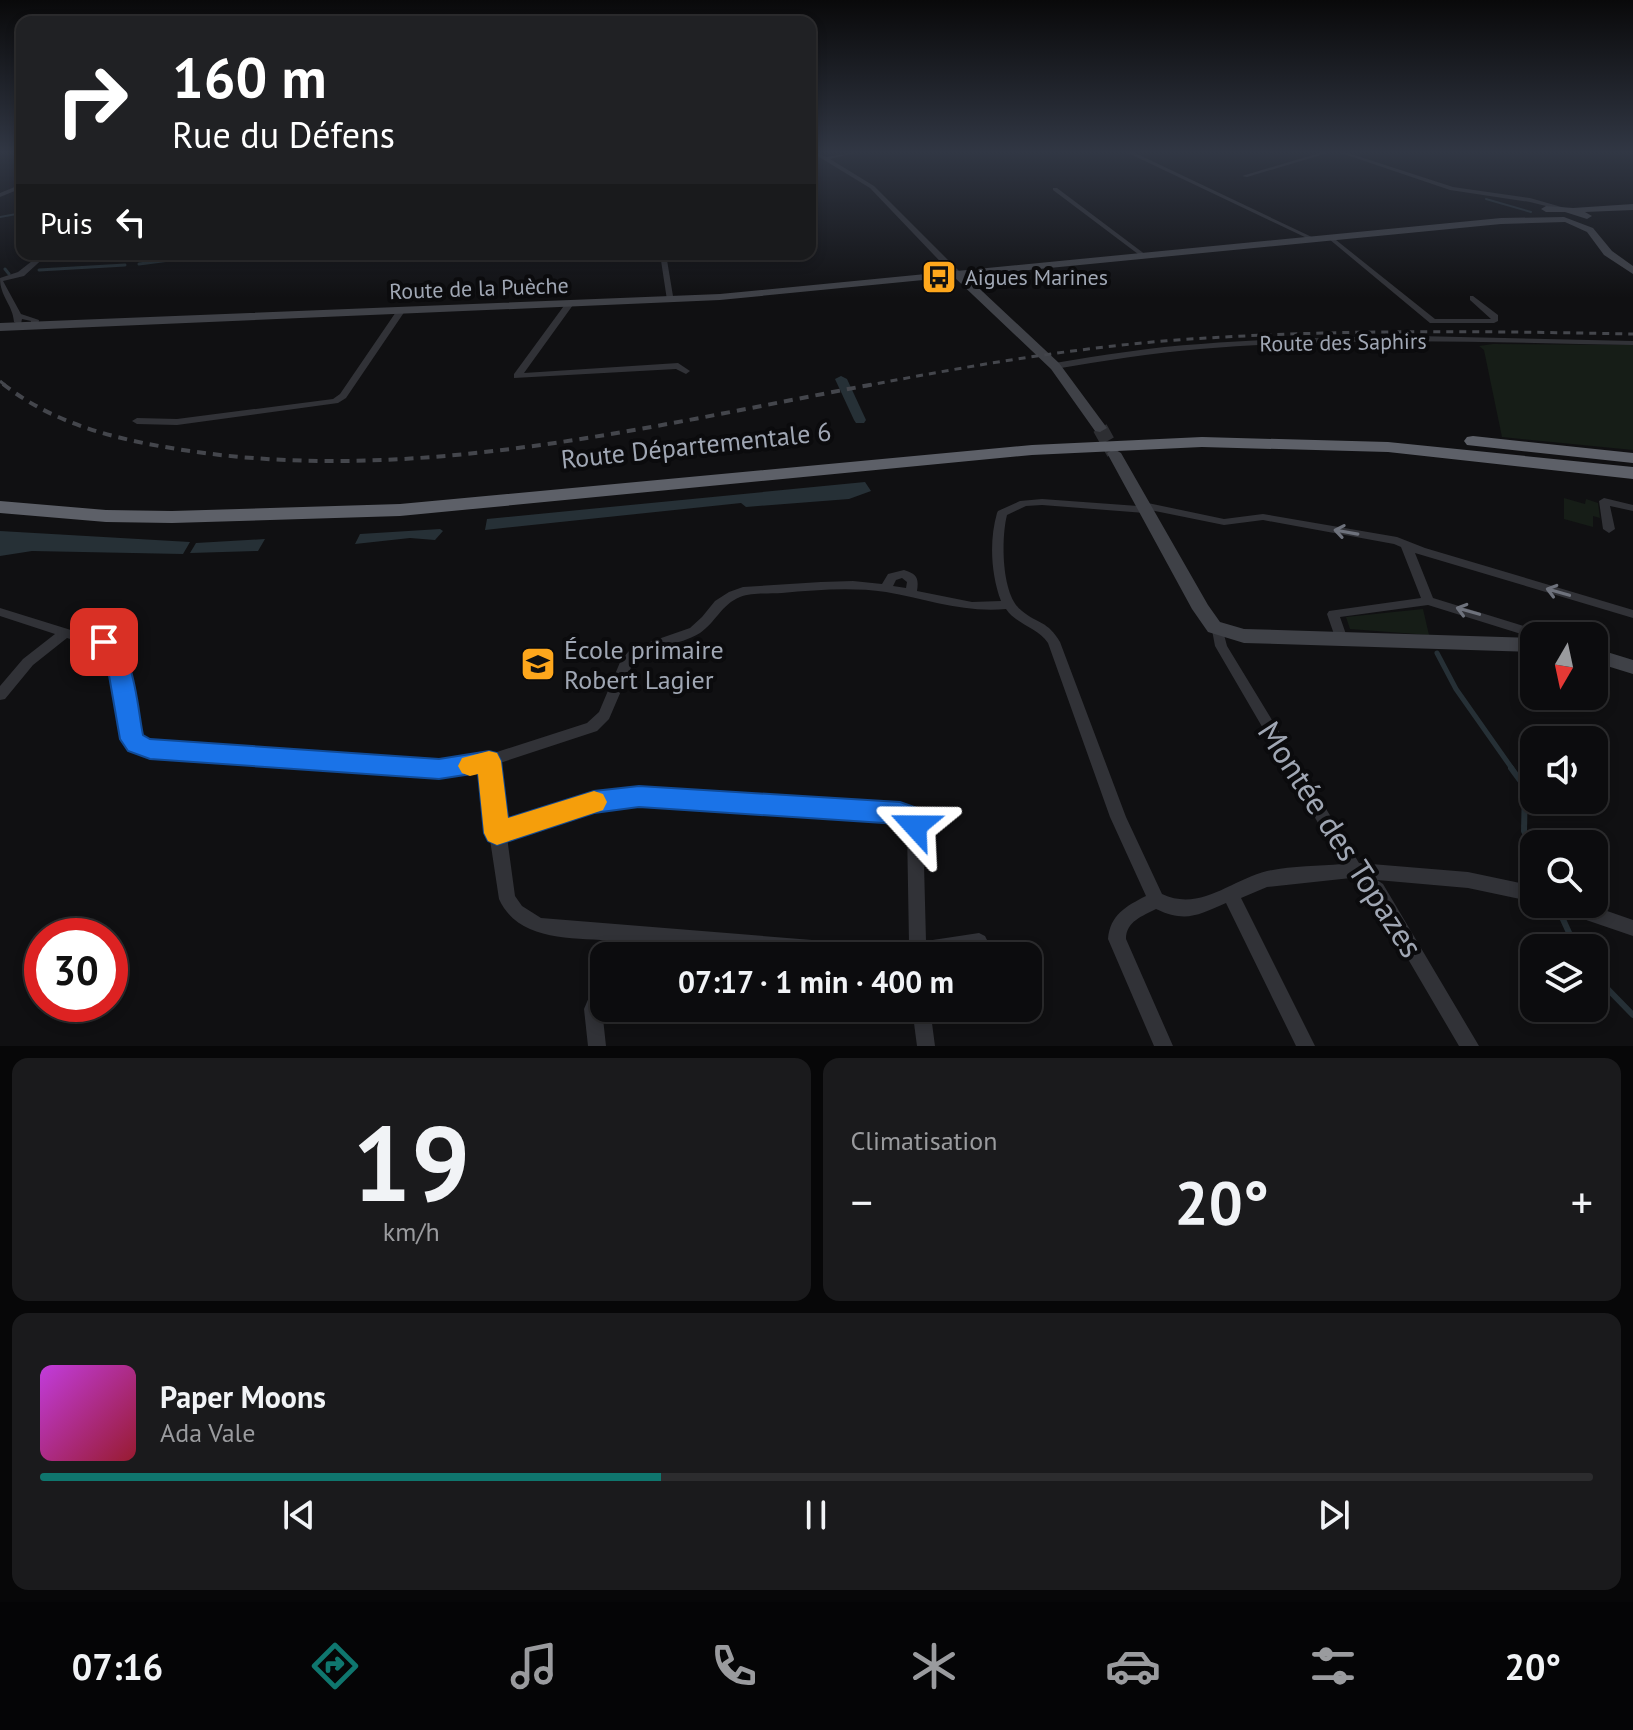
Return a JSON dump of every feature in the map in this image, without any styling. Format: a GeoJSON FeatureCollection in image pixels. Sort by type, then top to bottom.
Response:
{"type":"FeatureCollection","features":[{"type":"Feature","properties":{"kind":"highway","name":"Route Départementale 6"},"geometry":{"type":"LineString","coordinates":[[0,496],[74,503],[268,506],[508,490],[1060,438],[1252,433],[1392,443]]}},
{"type":"Feature","properties":{"kind":"highway","name":"Route Départementale 6"},"geometry":{"type":"LineString","coordinates":[[0,507],[106,516],[243,517],[400,510],[1075,447],[1202,442],[1392,443]]}},
{"type":"Feature","properties":{"kind":"highway"},"geometry":{"type":"LineString","coordinates":[[1392,443],[1519,444],[1633,458]]}},
{"type":"Feature","properties":{"kind":"highway"},"geometry":{"type":"LineString","coordinates":[[1392,443],[1544,452],[1633,465]]}},
{"type":"Feature","properties":{"kind":"highway"},"geometry":{"type":"LineString","coordinates":[[1392,443],[1633,473]]}},
{"type":"Feature","properties":{"kind":"highway"},"geometry":{"type":"LineString","coordinates":[[1392,443],[1633,482]]}},
{"type":"Feature","properties":{"kind":"main road"},"geometry":{"type":"LineString","coordinates":[[1501,221],[1545,210],[1587,218],[1633,208]]}},
{"type":"Feature","properties":{"kind":"main road"},"geometry":{"type":"LineString","coordinates":[[1501,221],[1633,208]]}},
{"type":"Feature","properties":{"kind":"main road"},"geometry":{"type":"LineString","coordinates":[[1565,214],[1590,230],[1608,253],[1630,269]]}},
{"type":"Feature","properties":{"kind":"main road"},"geometry":{"type":"LineString","coordinates":[[1587,218],[1630,269]]}},
{"type":"Feature","properties":{"kind":"main road","name":"Route de la Puèche"},"geometry":{"type":"LineString","coordinates":[[0,327],[16,321],[34,326],[671,300],[1501,221]]}},
{"type":"Feature","properties":{"kind":"main road"},"geometry":{"type":"LineString","coordinates":[[958,275],[1055,366],[1100,428]]}},
{"type":"Feature","properties":{"kind":"main road"},"geometry":{"type":"LineString","coordinates":[[1114,453],[1207,620],[1218,630],[1244,636],[1520,645]]}},
{"type":"Feature","properties":{"kind":"main road"},"geometry":{"type":"LineString","coordinates":[[1608,659],[1633,667]]}},
{"type":"Feature","properties":{"kind":"street"},"geometry":{"type":"LineString","coordinates":[[885,201],[958,275]]}},
{"type":"Feature","properties":{"kind":"street"},"geometry":{"type":"LineString","coordinates":[[1071,201],[1144,256]]}},
{"type":"Feature","properties":{"kind":"street"},"geometry":{"type":"LineString","coordinates":[[1232,201],[1313,239]]}},
{"type":"Feature","properties":{"kind":"street"},"geometry":{"type":"LineString","coordinates":[[1531,201],[1545,210]]}},
{"type":"Feature","properties":{"kind":"street"},"geometry":{"type":"LineString","coordinates":[[1532,201],[1565,214]]}},
{"type":"Feature","properties":{"kind":"street"},"geometry":{"type":"LineString","coordinates":[[1331,238],[1433,321],[1494,321],[1495,317],[1473,298]]}},
{"type":"Feature","properties":{"kind":"street"},"geometry":{"type":"LineString","coordinates":[[16,321],[0,281],[21,274],[38,260]]}},
{"type":"Feature","properties":{"kind":"street"},"geometry":{"type":"LineString","coordinates":[[664,260],[671,300]]}},
{"type":"Feature","properties":{"kind":"street"},"geometry":{"type":"LineString","coordinates":[[569,305],[517,376],[678,366],[686,371]]}},
{"type":"Feature","properties":{"kind":"street"},"geometry":{"type":"LineString","coordinates":[[137,421],[177,422],[335,401],[343,396],[401,311]]}},
{"type":"Feature","properties":{"kind":"street","name":"Route des Saphirs"},"geometry":{"type":"LineString","coordinates":[[1055,366],[1164,349],[1250,343],[1340,340],[1633,343]]}},
{"type":"Feature","properties":{"kind":"street"},"geometry":{"type":"LineString","coordinates":[[1609,529],[1604,501],[1633,508]]}},
{"type":"Feature","properties":{"kind":"street"},"geometry":{"type":"LineString","coordinates":[[1520,891],[1468,880],[1354,870],[1267,879],[1195,908],[1173,908],[1156,900],[1118,817],[1054,642],[1045,628],[1020,616],[1008,605],[997,526],[1002,513],[1024,503],[1042,502],[1144,508],[1224,522],[1263,517],[1406,545],[1633,614]]}},
{"type":"Feature","properties":{"kind":"street"},"geometry":{"type":"LineString","coordinates":[[1406,545],[1428,601]]}},
{"type":"Feature","properties":{"kind":"street"},"geometry":{"type":"LineString","coordinates":[[0,612],[111,647],[118,664],[132,739],[144,747],[439,769],[489,761],[592,727],[604,715],[628,660],[634,654],[699,628],[715,607],[732,595],[854,586],[911,593],[963,607],[1008,605]]}},
{"type":"Feature","properties":{"kind":"street"},"geometry":{"type":"LineString","coordinates":[[1342,640],[1333,614],[1428,601],[1520,629]]}},
{"type":"Feature","properties":{"kind":"street","name":"Montée des Topazes"},"geometry":{"type":"LineString","coordinates":[[1218,630],[1221,646],[1354,870],[1377,890],[1470,1046]]}},
{"type":"Feature","properties":{"kind":"street"},"geometry":{"type":"LineString","coordinates":[[0,695],[28,662],[66,632]]}},
{"type":"Feature","properties":{"kind":"street"},"geometry":{"type":"LineString","coordinates":[[489,761],[507,899],[516,912],[539,926],[718,942]]}},
{"type":"Feature","properties":{"kind":"street"},"geometry":{"type":"LineString","coordinates":[[497,833],[618,797],[906,814],[915,826],[918,942]]}},
{"type":"Feature","properties":{"kind":"street"},"geometry":{"type":"LineString","coordinates":[[1230,894],[1306,1046]]}},
{"type":"Feature","properties":{"kind":"street"},"geometry":{"type":"LineString","coordinates":[[1156,900],[1121,919],[1116,928],[1117,939],[1164,1046]]}},
{"type":"Feature","properties":{"kind":"street"},"geometry":{"type":"LineString","coordinates":[[1604,918],[1633,928]]}},
{"type":"Feature","properties":{"kind":"street"},"geometry":{"type":"LineString","coordinates":[[624,942],[627,935]]}},
{"type":"Feature","properties":{"kind":"street"},"geometry":{"type":"LineString","coordinates":[[594,1022],[597,1046]]}},
{"type":"Feature","properties":{"kind":"street"},"geometry":{"type":"LineString","coordinates":[[923,1022],[926,1046]]}},
{"type":"Feature","properties":{"kind":"shaded area"},"geometry":{"type":"Polygon","coordinates":[[[1633,345],[1633,450],[1502,437],[1484,350],[1479,346],[1633,345]]]}},
{"type":"Feature","properties":{"kind":"shaded area"},"geometry":{"type":"Polygon","coordinates":[[[865,482],[871,491],[849,499],[746,507],[741,503],[485,530],[487,519],[865,482]]]}},
{"type":"Feature","properties":{"kind":"shaded area"},"geometry":{"type":"Polygon","coordinates":[[[1564,498],[1585,504],[1586,499],[1598,503],[1600,518],[1593,516],[1593,527],[1564,519],[1564,498]]]}},
{"type":"Feature","properties":{"kind":"shaded area"},"geometry":{"type":"Polygon","coordinates":[[[0,531],[190,542],[183,554],[32,551],[0,556],[0,531]]]}},
{"type":"Feature","properties":{"kind":"shaded area"},"geometry":{"type":"Polygon","coordinates":[[[443,531],[435,540],[410,538],[355,544],[360,534],[443,531]]]}},
{"type":"Feature","properties":{"kind":"shaded area"},"geometry":{"type":"Polygon","coordinates":[[[265,539],[258,551],[190,553],[196,543],[265,539]]]}},
{"type":"Feature","properties":{"kind":"shaded area"},"geometry":{"type":"Polygon","coordinates":[[[1423,609],[1429,635],[1350,629],[1346,617],[1423,609]]]}},
{"type":"Feature","properties":{"kind":"waterway"},"geometry":{"type":"LineString","coordinates":[[1492,201],[1531,212]]}},
{"type":"Feature","properties":{"kind":"waterway"},"geometry":{"type":"LineString","coordinates":[[0,217],[16,214]]}},
{"type":"Feature","properties":{"kind":"waterway"},"geometry":{"type":"LineString","coordinates":[[139,264],[170,260]]}},
{"type":"Feature","properties":{"kind":"waterway"},"geometry":{"type":"LineString","coordinates":[[39,270],[125,265]]}},
{"type":"Feature","properties":{"kind":"waterway"},"geometry":{"type":"LineString","coordinates":[[5,269],[9,274]]}},
{"type":"Feature","properties":{"kind":"waterway"},"geometry":{"type":"LineString","coordinates":[[841,379],[860,420]]}},
{"type":"Feature","properties":{"kind":"waterway"},"geometry":{"type":"LineString","coordinates":[[1437,653],[1456,689],[1513,770]]}},
{"type":"Feature","properties":{"kind":"waterway"},"geometry":{"type":"LineString","coordinates":[[1511,768],[1525,787],[1524,830]]}},
{"type":"Feature","properties":{"kind":"waterway"},"geometry":{"type":"LineString","coordinates":[[1562,918],[1570,934]]}},
{"type":"Feature","properties":{"kind":"waterway"},"geometry":{"type":"LineString","coordinates":[[1608,989],[1633,1015]]}},
{"type":"Feature","properties":{"kind":"tunnel"},"geometry":{"type":"LineString","coordinates":[[1100,428],[1114,453]]}},
{"type":"Feature","properties":{"kind":"railway"},"geometry":{"type":"LineString","coordinates":[[865,386],[1020,358],[1234,336],[1348,332],[1633,334]]}},
{"type":"Feature","properties":{"kind":"railway"},"geometry":{"type":"LineString","coordinates":[[0,381],[6,386]]}},
{"type":"Feature","properties":{"kind":"railway"},"geometry":{"type":"LineString","coordinates":[[3,384],[44,410],[112,436],[183,450],[270,459],[357,461],[444,456],[531,446],[618,433],[875,384]]}},
{"type":"Feature","properties":{"kind":"slow traffic"},"geometry":{"type":"LineString","coordinates":[[470,766],[489,761],[497,833],[594,802]]}},
{"type":"Feature","properties":{"kind":"place","name":"Aigues Marines"},"geometry":{"type":"Point","coordinates":[939,277]}},
{"type":"Feature","properties":{"kind":"place","name":"École primaire Robert Lagier"},"geometry":{"type":"Point","coordinates":[538,664]}},
{"type":"Feature","properties":{"kind":"route"},"geometry":{"type":"LineString","coordinates":[[104,642],[116,656],[125,709],[136,744],[150,749],[439,769],[489,761],[497,833],[618,797],[900,813],[911,817],[915,826]]}}]}
